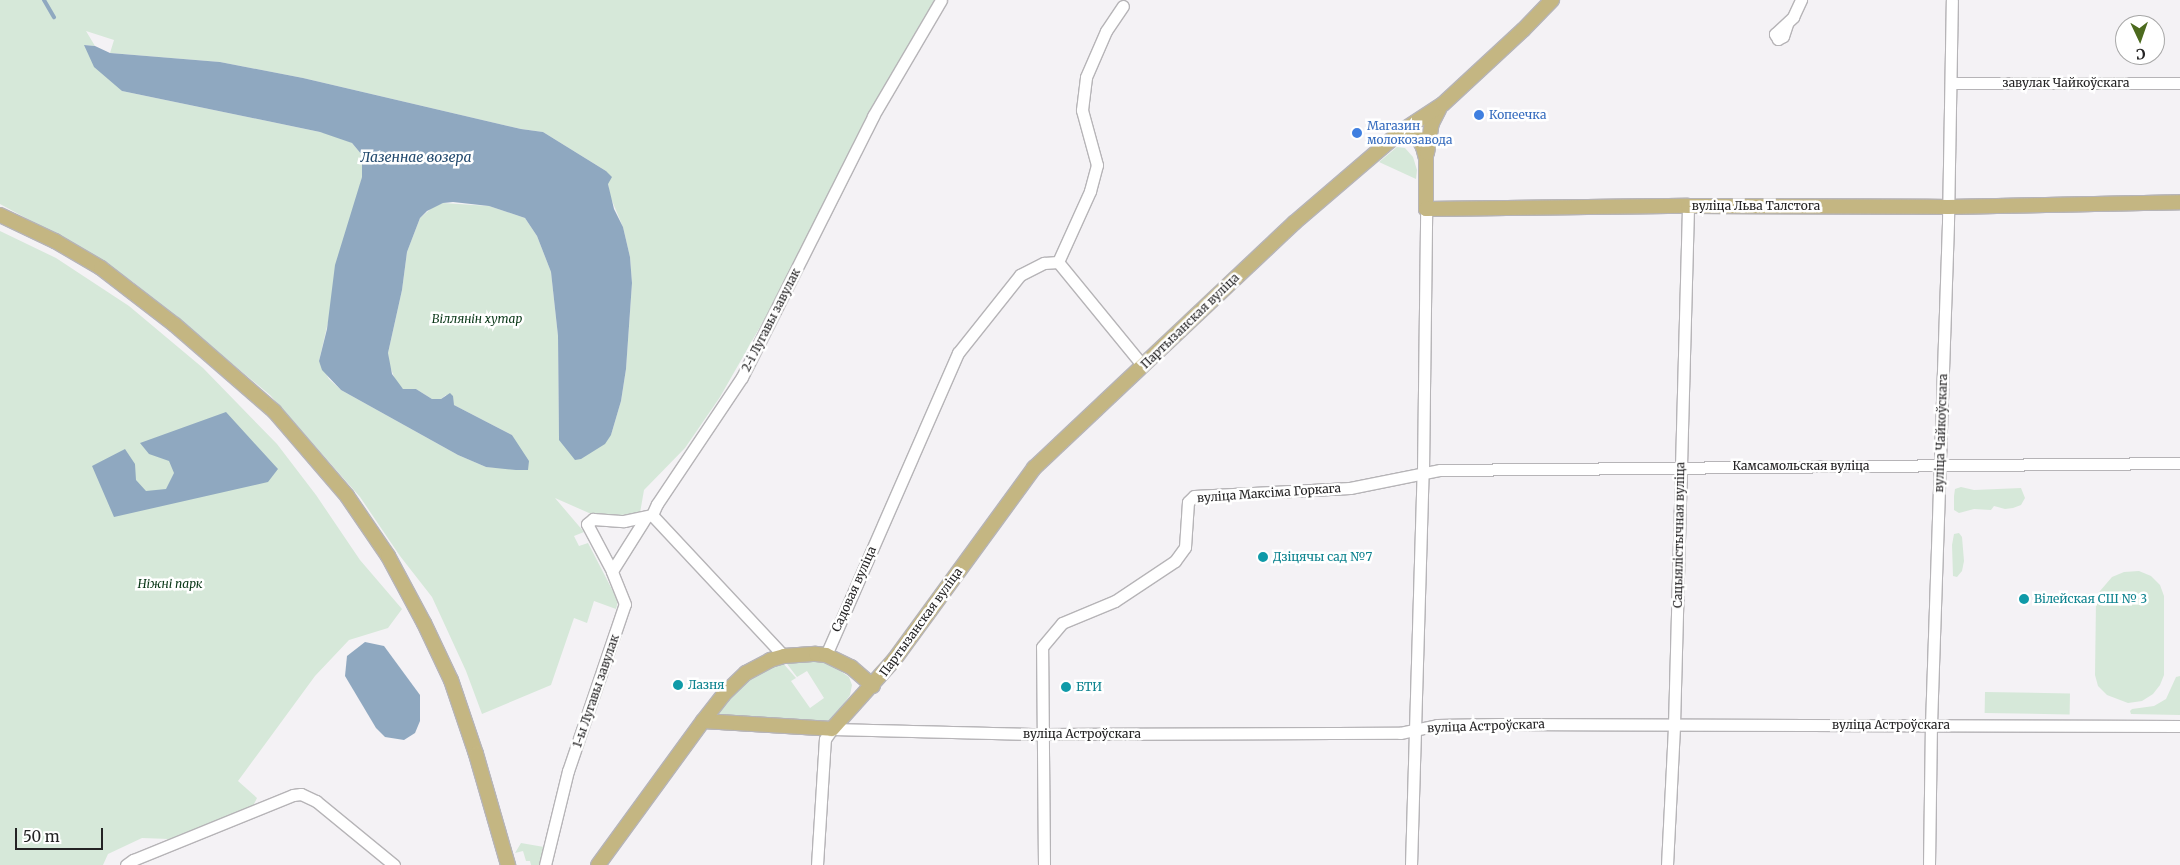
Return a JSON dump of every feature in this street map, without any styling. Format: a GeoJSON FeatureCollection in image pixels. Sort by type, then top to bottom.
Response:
{"type":"FeatureCollection","features":[{"type":"Feature","properties":{"kind":"main road","name":"Партызанская вуліца"},"geometry":{"type":"LineString","coordinates":[[832,728],[873,686],[1034,468],[1294,223],[1400,132],[1444,104],[1552,0]]}},
{"type":"Feature","properties":{"kind":"main road"},"geometry":{"type":"LineString","coordinates":[[1426,209],[1426,158],[1432,122],[1444,104]]}},
{"type":"Feature","properties":{"kind":"main road"},"geometry":{"type":"LineString","coordinates":[[1400,132],[1411,133],[1419,138],[1426,158]]}},
{"type":"Feature","properties":{"kind":"main road","name":"вуліца Льва Талстога"},"geometry":{"type":"LineString","coordinates":[[1426,209],[1688,206],[1948,207],[2180,202]]}},
{"type":"Feature","properties":{"kind":"main road"},"geometry":{"type":"LineString","coordinates":[[0,214],[55,241],[101,268],[175,325],[274,410],[347,496],[388,556],[424,623],[451,680],[476,754],[508,865]]}},
{"type":"Feature","properties":{"kind":"main road","name":"Партызанская вуліца"},"geometry":{"type":"LineString","coordinates":[[826,655],[851,667],[873,686]]}},
{"type":"Feature","properties":{"kind":"main road"},"geometry":{"type":"LineString","coordinates":[[598,865],[702,720],[723,695],[746,673],[770,660],[784,656],[826,655]]}},
{"type":"Feature","properties":{"kind":"main road","name":"вуліца Астроўскага"},"geometry":{"type":"LineString","coordinates":[[702,720],[832,728]]}},
{"type":"Feature","properties":{"kind":"street","name":"2-і Лугавы завулак"},"geometry":{"type":"LineString","coordinates":[[612,571],[742,377],[874,116],[941,0]]}},
{"type":"Feature","properties":{"kind":"street"},"geometry":{"type":"LineString","coordinates":[[1787,24],[1794,17],[1801,0]]}},
{"type":"Feature","properties":{"kind":"street","name":"вуліца Чайкоўскага"},"geometry":{"type":"LineString","coordinates":[[1929,865],[1931,725],[1948,207],[1952,0]]}},
{"type":"Feature","properties":{"kind":"street"},"geometry":{"type":"LineString","coordinates":[[1124,6],[1106,31],[1086,77],[1082,110],[1097,165],[1090,191],[1058,262],[1143,366]]}},
{"type":"Feature","properties":{"kind":"street","name":"завулак Чайкоўскага"},"geometry":{"type":"LineString","coordinates":[[1951,83],[2180,83]]}},
{"type":"Feature","properties":{"kind":"street","name":"Сацыялістычная вуліца"},"geometry":{"type":"LineString","coordinates":[[1667,865],[1674,725],[1688,206]]}},
{"type":"Feature","properties":{"kind":"street"},"geometry":{"type":"LineString","coordinates":[[1411,865],[1423,472],[1426,209]]}},
{"type":"Feature","properties":{"kind":"street","name":"Садовая вуліца"},"geometry":{"type":"LineString","coordinates":[[826,655],[958,353],[1020,275],[1044,263],[1058,262]]}},
{"type":"Feature","properties":{"kind":"street","name":"Камсамольская вуліца"},"geometry":{"type":"LineString","coordinates":[[1423,472],[1440,470],[1681,466],[1940,466],[2180,463]]}},
{"type":"Feature","properties":{"kind":"street","name":"вуліца Максіма Горкага"},"geometry":{"type":"LineString","coordinates":[[1042,734],[1042,647],[1062,623],[1122,596],[1175,561],[1185,548],[1188,502],[1194,496],[1350,488],[1423,472]]}},
{"type":"Feature","properties":{"kind":"street"},"geometry":{"type":"LineString","coordinates":[[649,516],[784,656]]}},
{"type":"Feature","properties":{"kind":"street","name":"1-ы Лугавы завулак"},"geometry":{"type":"LineString","coordinates":[[545,865],[568,771],[625,604],[612,571],[587,524],[593,519],[624,521],[649,516]]}},
{"type":"Feature","properties":{"kind":"street","name":"вуліца Астроўскага"},"geometry":{"type":"LineString","coordinates":[[832,728],[1042,734],[1400,733],[1437,725],[2180,726]]}},
{"type":"Feature","properties":{"kind":"street","name":"Партызанская вуліца"},"geometry":{"type":"LineString","coordinates":[[817,865],[825,739],[832,728]]}},
{"type":"Feature","properties":{"kind":"street"},"geometry":{"type":"LineString","coordinates":[[1042,734],[1044,865]]}},
{"type":"Feature","properties":{"kind":"street"},"geometry":{"type":"LineString","coordinates":[[126,865],[132,860],[293,795],[301,794],[316,802],[394,865]]}},
{"type":"Feature","properties":{"kind":"green space","name":"Віллянін хутар"},"geometry":{"type":"Polygon","coordinates":[[[0,0],[937,0],[772,306],[720,397],[685,448],[644,490],[640,513],[621,515],[589,513],[555,498],[584,532],[574,536],[579,546],[588,543],[618,601],[616,609],[594,601],[587,623],[574,618],[551,685],[482,714],[466,671],[432,597],[400,556],[360,497],[270,395],[133,282],[90,253],[0,204],[0,0]],[[86,31],[95,46],[85,45],[122,91],[339,136],[352,143],[362,155],[362,177],[319,361],[329,379],[341,390],[458,455],[486,467],[528,469],[512,435],[454,405],[446,395],[441,399],[432,399],[416,389],[403,389],[396,382],[389,364],[388,353],[402,290],[407,252],[420,218],[434,206],[443,203],[489,206],[525,218],[537,236],[551,272],[558,336],[559,440],[611,435],[621,401],[626,369],[632,283],[630,257],[623,227],[610,196],[606,171],[543,132],[521,129],[303,78],[220,62],[110,53],[114,40],[86,31]]]}},
{"type":"Feature","properties":{"kind":"green space"},"geometry":{"type":"Polygon","coordinates":[[[1397,147],[1405,148],[1413,157],[1417,170],[1416,179],[1379,162],[1397,147]]]}},
{"type":"Feature","properties":{"kind":"green space","name":"Ніжні парк"},"geometry":{"type":"Polygon","coordinates":[[[0,231],[56,258],[129,306],[203,368],[277,444],[316,495],[360,560],[402,609],[388,628],[349,640],[315,676],[238,781],[257,798],[253,806],[169,839],[142,838],[108,854],[103,865],[0,865],[0,231]]]}},
{"type":"Feature","properties":{"kind":"green space"},"geometry":{"type":"Polygon","coordinates":[[[1961,487],[1974,490],[2021,488],[2025,498],[2021,505],[2013,508],[2005,509],[1994,506],[1991,510],[1974,509],[1959,513],[1954,510],[1954,496],[1955,489],[1961,487]]]}},
{"type":"Feature","properties":{"kind":"green space"},"geometry":{"type":"Polygon","coordinates":[[[1959,533],[1962,537],[1964,561],[1962,571],[1957,577],[1953,576],[1952,545],[1954,534],[1959,533]]]}},
{"type":"Feature","properties":{"kind":"green space"},"geometry":{"type":"Polygon","coordinates":[[[2139,571],[2151,576],[2160,585],[2164,596],[2164,675],[2160,685],[2153,694],[2142,701],[2128,703],[2107,695],[2098,686],[2095,675],[2096,601],[2100,591],[2112,577],[2124,572],[2139,571]]]}},
{"type":"Feature","properties":{"kind":"green space"},"geometry":{"type":"Polygon","coordinates":[[[823,659],[849,677],[852,685],[850,695],[832,721],[714,716],[744,679],[782,662],[796,678],[791,681],[810,708],[824,698],[807,671],[797,677],[784,660],[823,659]]]}},
{"type":"Feature","properties":{"kind":"green space"},"geometry":{"type":"Polygon","coordinates":[[[2180,676],[2180,715],[2131,714],[2130,711],[2132,709],[2154,706],[2166,699],[2176,677],[2180,676]]]}},
{"type":"Feature","properties":{"kind":"green space"},"geometry":{"type":"Polygon","coordinates":[[[1985,692],[2070,693],[2070,714],[1985,713],[1985,692]]]}},
{"type":"Feature","properties":{"kind":"green space"},"geometry":{"type":"Polygon","coordinates":[[[521,843],[544,847],[541,865],[531,865],[530,861],[526,861],[523,851],[515,853],[521,843]]]}},
{"type":"Feature","properties":{"kind":"water","name":"Лазеннае возера"},"geometry":{"type":"Polygon","coordinates":[[[84,45],[95,46],[110,53],[220,62],[303,78],[521,129],[543,132],[606,171],[612,177],[608,184],[614,209],[623,227],[630,257],[632,283],[626,369],[621,401],[611,435],[605,444],[581,459],[575,460],[559,440],[558,336],[551,272],[537,236],[525,218],[489,206],[453,202],[443,203],[427,211],[420,218],[407,252],[402,290],[388,353],[392,374],[403,389],[416,389],[432,399],[441,399],[450,393],[453,396],[454,405],[512,435],[529,461],[528,470],[516,470],[486,467],[458,455],[341,390],[322,370],[319,361],[327,329],[335,265],[362,177],[362,155],[352,143],[320,132],[122,91],[94,67],[84,45]]]}},
{"type":"Feature","properties":{"kind":"water"},"geometry":{"type":"Polygon","coordinates":[[[226,412],[278,469],[268,482],[114,517],[92,466],[125,449],[135,464],[136,480],[146,491],[166,489],[174,473],[169,461],[149,454],[140,443],[226,412]]]}},
{"type":"Feature","properties":{"kind":"water"},"geometry":{"type":"Polygon","coordinates":[[[365,642],[384,646],[420,695],[420,721],[415,733],[404,740],[385,737],[376,728],[345,676],[347,656],[365,642]]]}},
{"type":"Feature","properties":{"kind":"waterway"},"geometry":{"type":"LineString","coordinates":[[44,0],[54,17]]}},
{"type":"Feature","properties":{"kind":"place","name":"Копеечка"},"geometry":{"type":"Point","coordinates":[1479,115]}},
{"type":"Feature","properties":{"kind":"place","name":"Магазин молокозавода"},"geometry":{"type":"Point","coordinates":[1357,133]}},
{"type":"Feature","properties":{"kind":"place","name":"Дзіцячы сад №7"},"geometry":{"type":"Point","coordinates":[1263,557]}},
{"type":"Feature","properties":{"kind":"place","name":"Вілейская СШ № 3"},"geometry":{"type":"Point","coordinates":[2024,599]}},
{"type":"Feature","properties":{"kind":"place","name":"Лазня"},"geometry":{"type":"Point","coordinates":[678,685]}},
{"type":"Feature","properties":{"kind":"place","name":"БТИ"},"geometry":{"type":"Point","coordinates":[1066,687]}}]}
